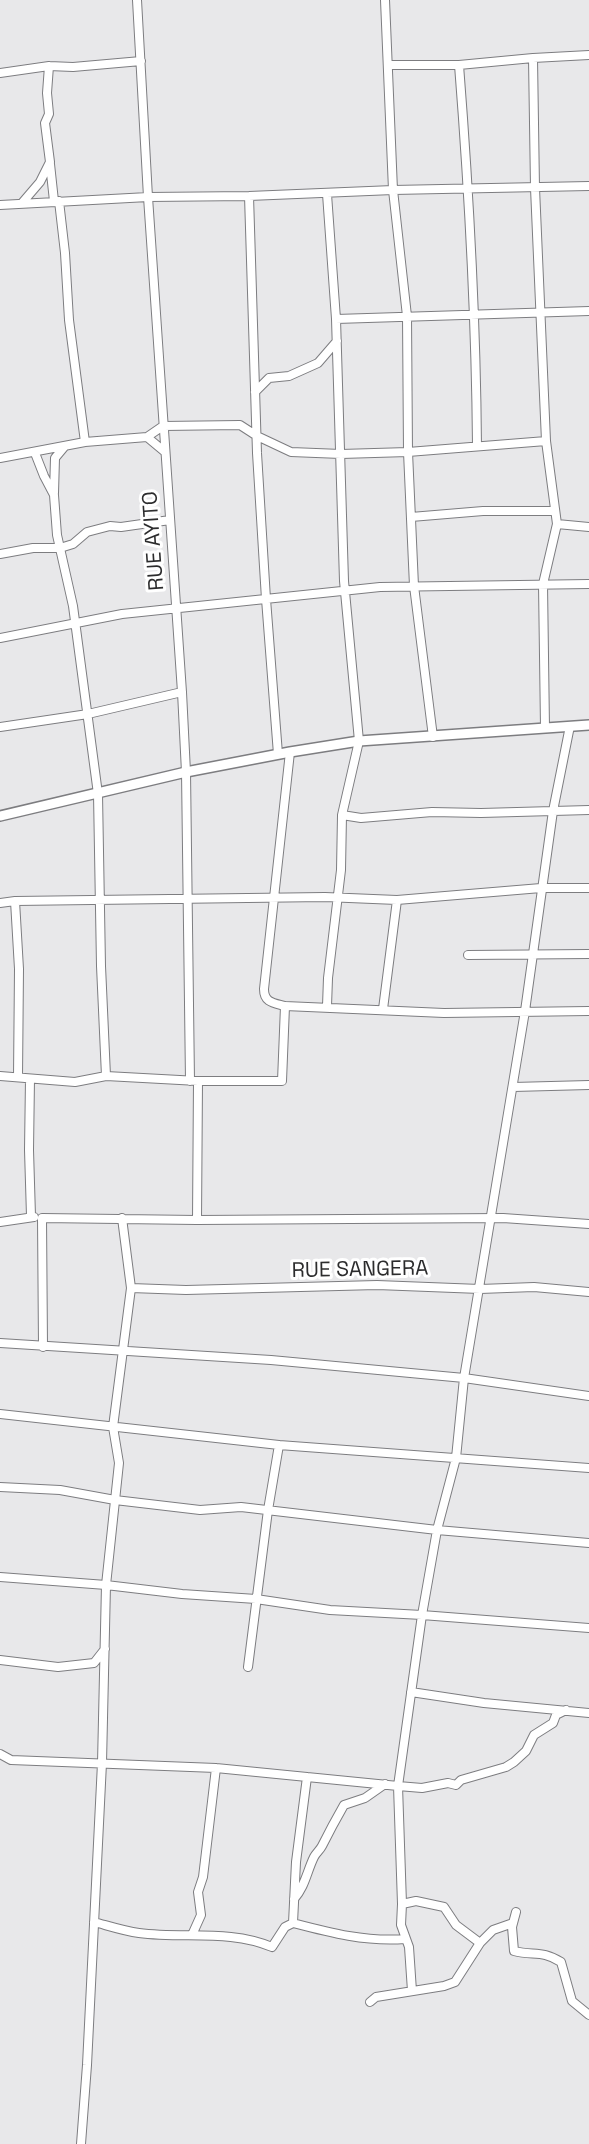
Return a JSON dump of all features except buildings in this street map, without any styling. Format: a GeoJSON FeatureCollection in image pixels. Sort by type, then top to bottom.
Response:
{"type":"FeatureCollection","features":[{"type":"Feature","properties":{"kind":"street","name":"RUE AYITO"},"geometry":{"type":"LineString","coordinates":[[137,0],[186,772],[197,1220]]}},
{"type":"Feature","properties":{"kind":"street"},"geometry":{"type":"LineString","coordinates":[[385,0],[393,190],[407,316],[408,452],[414,586],[433,737]]}},
{"type":"Feature","properties":{"kind":"street"},"geometry":{"type":"LineString","coordinates":[[388,65],[459,65],[589,55]]}},
{"type":"Feature","properties":{"kind":"street"},"geometry":{"type":"LineString","coordinates":[[533,58],[535,188],[546,441],[557,524],[543,584],[544,728]]}},
{"type":"Feature","properties":{"kind":"street"},"geometry":{"type":"LineString","coordinates":[[0,73],[49,66],[141,61]]}},
{"type":"Feature","properties":{"kind":"street"},"geometry":{"type":"LineString","coordinates":[[459,65],[469,190],[475,315],[477,446]]}},
{"type":"Feature","properties":{"kind":"street"},"geometry":{"type":"LineString","coordinates":[[49,66],[48,114],[45,123],[65,253],[69,320],[85,442]]}},
{"type":"Feature","properties":{"kind":"street"},"geometry":{"type":"LineString","coordinates":[[22,203],[40,182],[50,162]]}},
{"type":"Feature","properties":{"kind":"street"},"geometry":{"type":"LineString","coordinates":[[0,205],[148,197],[589,186]]}},
{"type":"Feature","properties":{"kind":"street"},"geometry":{"type":"LineString","coordinates":[[327,194],[337,341],[344,591],[359,741],[342,815],[342,870],[328,978],[327,1006]]}},
{"type":"Feature","properties":{"kind":"street"},"geometry":{"type":"LineString","coordinates":[[249,196],[257,436],[278,754]]}},
{"type":"Feature","properties":{"kind":"street"},"geometry":{"type":"LineString","coordinates":[[336,319],[589,311]]}},
{"type":"Feature","properties":{"kind":"street"},"geometry":{"type":"LineString","coordinates":[[255,392],[269,378],[289,376],[318,363],[337,341]]}},
{"type":"Feature","properties":{"kind":"street"},"geometry":{"type":"LineString","coordinates":[[0,458],[85,442],[147,437],[163,426],[240,425],[291,452],[341,454],[408,452],[546,441]]}},
{"type":"Feature","properties":{"kind":"street"},"geometry":{"type":"LineString","coordinates":[[147,437],[165,452]]}},
{"type":"Feature","properties":{"kind":"street"},"geometry":{"type":"LineString","coordinates":[[66,446],[55,458],[54,495],[60,548],[73,606],[98,794],[101,966],[106,1076]]}},
{"type":"Feature","properties":{"kind":"street"},"geometry":{"type":"LineString","coordinates":[[35,453],[54,495]]}},
{"type":"Feature","properties":{"kind":"street"},"geometry":{"type":"LineString","coordinates":[[411,517],[483,511],[554,511]]}},
{"type":"Feature","properties":{"kind":"street"},"geometry":{"type":"LineString","coordinates":[[0,554],[33,548],[60,548],[73,544],[87,532],[110,526],[121,527],[170,520]]}},
{"type":"Feature","properties":{"kind":"street"},"geometry":{"type":"LineString","coordinates":[[557,524],[589,527]]}},
{"type":"Feature","properties":{"kind":"street"},"geometry":{"type":"LineString","coordinates":[[0,638],[122,614],[344,591],[414,586],[589,584]]}},
{"type":"Feature","properties":{"kind":"street"},"geometry":{"type":"LineString","coordinates":[[0,727],[88,714],[182,692]]}},
{"type":"Feature","properties":{"kind":"street"},"geometry":{"type":"LineString","coordinates":[[0,816],[186,772],[359,741],[589,725]]}},
{"type":"Feature","properties":{"kind":"street"},"geometry":{"type":"LineString","coordinates":[[412,1990],[410,1947],[401,1925],[398,1786],[422,1615],[437,1530],[456,1458],[464,1378],[525,1011],[553,811],[570,726]]}},
{"type":"Feature","properties":{"kind":"street"},"geometry":{"type":"LineString","coordinates":[[290,752],[264,997],[268,1001],[285,1006],[327,1006],[444,1013],[589,1011]]}},
{"type":"Feature","properties":{"kind":"street"},"geometry":{"type":"LineString","coordinates":[[342,815],[362,818],[432,812],[589,810]]}},
{"type":"Feature","properties":{"kind":"street"},"geometry":{"type":"LineString","coordinates":[[0,903],[273,897],[397,900],[541,888],[589,888]]}},
{"type":"Feature","properties":{"kind":"street"},"geometry":{"type":"LineString","coordinates":[[383,1009],[397,900]]}},
{"type":"Feature","properties":{"kind":"street"},"geometry":{"type":"LineString","coordinates":[[15,901],[19,969],[18,1077]]}},
{"type":"Feature","properties":{"kind":"street"},"geometry":{"type":"LineString","coordinates":[[468,955],[589,954]]}},
{"type":"Feature","properties":{"kind":"street"},"geometry":{"type":"LineString","coordinates":[[0,1076],[75,1082],[106,1076],[194,1081],[282,1081],[285,1006]]}},
{"type":"Feature","properties":{"kind":"street"},"geometry":{"type":"LineString","coordinates":[[30,1079],[31,1216]]}},
{"type":"Feature","properties":{"kind":"street"},"geometry":{"type":"LineString","coordinates":[[513,1087],[589,1085]]}},
{"type":"Feature","properties":{"kind":"street"},"geometry":{"type":"LineString","coordinates":[[0,1222],[31,1216],[197,1220],[491,1218],[589,1224]]}},
{"type":"Feature","properties":{"kind":"street"},"geometry":{"type":"LineString","coordinates":[[42,1218],[43,1347]]}},
{"type":"Feature","properties":{"kind":"street"},"geometry":{"type":"LineString","coordinates":[[81,2144],[86,2088],[102,1763],[106,1585],[119,1463],[113,1427],[131,1288],[122,1218]]}},
{"type":"Feature","properties":{"kind":"street","name":"RUE SANGERA"},"geometry":{"type":"LineString","coordinates":[[131,1288],[186,1290],[376,1285],[480,1289],[534,1287],[589,1292]]}},
{"type":"Feature","properties":{"kind":"street"},"geometry":{"type":"LineString","coordinates":[[0,1343],[271,1360],[464,1378],[589,1396]]}},
{"type":"Feature","properties":{"kind":"street"},"geometry":{"type":"LineString","coordinates":[[0,1414],[279,1445],[589,1468]]}},
{"type":"Feature","properties":{"kind":"street"},"geometry":{"type":"LineString","coordinates":[[248,1667],[268,1509],[279,1445]]}},
{"type":"Feature","properties":{"kind":"street"},"geometry":{"type":"LineString","coordinates":[[0,1488],[60,1490],[115,1500],[200,1510],[241,1507],[268,1509],[437,1530],[589,1543]]}},
{"type":"Feature","properties":{"kind":"street"},"geometry":{"type":"LineString","coordinates":[[0,1577],[256,1599],[330,1610],[589,1628]]}},
{"type":"Feature","properties":{"kind":"street"},"geometry":{"type":"LineString","coordinates":[[0,1660],[58,1667],[94,1663],[105,1649]]}},
{"type":"Feature","properties":{"kind":"street"},"geometry":{"type":"LineString","coordinates":[[411,1692],[484,1703],[589,1713]]}},
{"type":"Feature","properties":{"kind":"street"},"geometry":{"type":"LineString","coordinates":[[0,1754],[11,1760],[216,1768],[422,1788],[448,1783],[456,1785],[475,1775],[506,1767],[526,1751],[534,1735],[553,1723],[556,1715],[566,1710]]}},
{"type":"Feature","properties":{"kind":"street"},"geometry":{"type":"LineString","coordinates":[[192,1935],[201,1915],[198,1892],[203,1877],[216,1768]]}},
{"type":"Feature","properties":{"kind":"street"},"geometry":{"type":"LineString","coordinates":[[293,1923],[296,1862],[308,1777]]}},
{"type":"Feature","properties":{"kind":"street"},"geometry":{"type":"LineString","coordinates":[[294,1899],[301,1892],[314,1856],[321,1848],[330,1828],[337,1821],[345,1805],[365,1798],[385,1784]]}},
{"type":"Feature","properties":{"kind":"street"},"geometry":{"type":"LineString","coordinates":[[402,1904],[417,1901],[444,1907],[456,1925],[480,1943]]}},
{"type":"Feature","properties":{"kind":"street"},"geometry":{"type":"LineString","coordinates":[[516,1912],[513,1923],[514,1951],[529,1955],[541,1953],[561,1962],[572,2001],[589,2015]]}},
{"type":"Feature","properties":{"kind":"street"},"geometry":{"type":"LineString","coordinates":[[94,1922],[139,1933],[215,1934],[256,1940],[272,1947],[285,1927],[293,1923],[345,1937],[382,1941],[405,1939]]}},
{"type":"Feature","properties":{"kind":"street"},"geometry":{"type":"LineString","coordinates":[[370,2002],[376,1997],[444,1986],[455,1982],[480,1943],[493,1930],[513,1923]]}}]}
